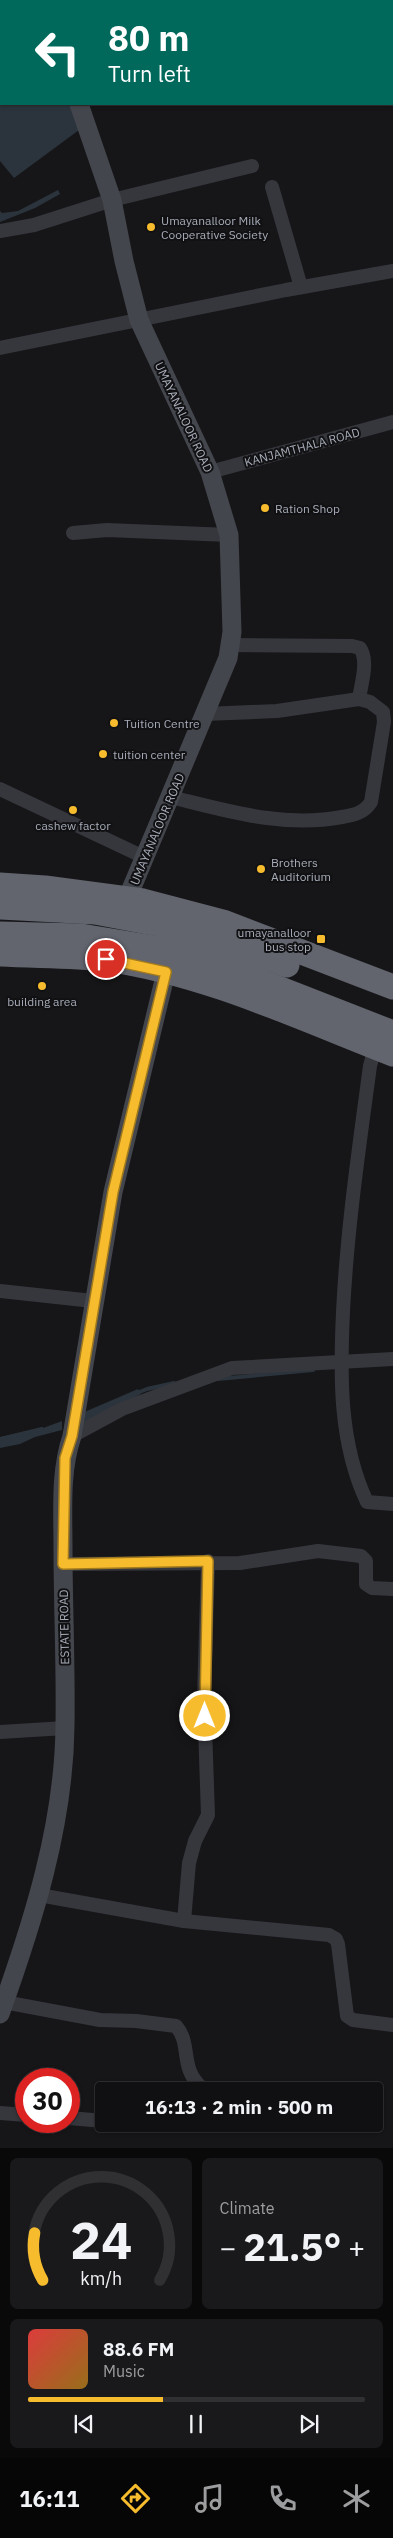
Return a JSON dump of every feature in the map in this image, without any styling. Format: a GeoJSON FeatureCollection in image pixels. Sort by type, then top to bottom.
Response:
{"type":"FeatureCollection","features":[{"type":"Feature","properties":{"kind":"highway"},"geometry":{"type":"LineString","coordinates":[[0,885],[45,888],[127,899],[223,922],[393,987]]}},
{"type":"Feature","properties":{"kind":"highway"},"geometry":{"type":"LineString","coordinates":[[0,908],[95,912],[196,931],[393,1005]]}},
{"type":"Feature","properties":{"kind":"highway"},"geometry":{"type":"LineString","coordinates":[[0,934],[81,936],[191,954],[387,1045]]}},
{"type":"Feature","properties":{"kind":"highway"},"geometry":{"type":"LineString","coordinates":[[0,954],[106,959],[166,972],[217,986],[387,1045]]}},
{"type":"Feature","properties":{"kind":"street","name":"UMAYANALOOR ROAD"},"geometry":{"type":"LineString","coordinates":[[79,105],[112,200],[124,261],[140,320],[210,472],[229,535],[231,645],[205,714],[146,858],[127,899]]}},
{"type":"Feature","properties":{"kind":"street"},"geometry":{"type":"LineString","coordinates":[[0,231],[34,225],[112,200],[252,166]]}},
{"type":"Feature","properties":{"kind":"street"},"geometry":{"type":"LineString","coordinates":[[272,188],[301,287]]}},
{"type":"Feature","properties":{"kind":"street"},"geometry":{"type":"LineString","coordinates":[[0,348],[301,287],[393,271]]}},
{"type":"Feature","properties":{"kind":"street","name":"KANJAMTHALA ROAD"},"geometry":{"type":"LineString","coordinates":[[210,472],[393,422]]}},
{"type":"Feature","properties":{"kind":"street"},"geometry":{"type":"LineString","coordinates":[[74,532],[107,530],[229,535]]}},
{"type":"Feature","properties":{"kind":"street"},"geometry":{"type":"LineString","coordinates":[[231,645],[352,646],[360,648],[364,654],[364,663],[360,699]]}},
{"type":"Feature","properties":{"kind":"street"},"geometry":{"type":"LineString","coordinates":[[171,797],[252,817],[316,822],[359,813],[366,809],[371,802],[384,722],[384,712],[378,707],[360,699],[277,711],[205,714]]}},
{"type":"Feature","properties":{"kind":"street"},"geometry":{"type":"LineString","coordinates":[[0,789],[146,858]]}},
{"type":"Feature","properties":{"kind":"street","name":"ESTATE ROAD"},"geometry":{"type":"LineString","coordinates":[[2,2008],[38,1895],[54,1828],[65,1728],[63,1564],[65,1458],[72,1436],[113,1192],[166,972]]}},
{"type":"Feature","properties":{"kind":"street"},"geometry":{"type":"LineString","coordinates":[[387,1045],[370,1066],[346,1256],[341,1362],[346,1435],[361,1490],[366,1502],[393,1504]]}},
{"type":"Feature","properties":{"kind":"street"},"geometry":{"type":"LineString","coordinates":[[0,1291],[93,1302]]}},
{"type":"Feature","properties":{"kind":"street"},"geometry":{"type":"LineString","coordinates":[[72,1436],[122,1409],[232,1368],[393,1359]]}},
{"type":"Feature","properties":{"kind":"street"},"geometry":{"type":"LineString","coordinates":[[63,1564],[208,1561],[240,1563],[318,1551],[361,1556],[366,1561],[366,1584],[372,1588],[393,1589]]}},
{"type":"Feature","properties":{"kind":"street"},"geometry":{"type":"LineString","coordinates":[[184,1921],[189,1863],[195,1841],[208,1815],[204,1698],[209,1590],[208,1561]]}},
{"type":"Feature","properties":{"kind":"street"},"geometry":{"type":"LineString","coordinates":[[0,1732],[65,1728]]}},
{"type":"Feature","properties":{"kind":"street"},"geometry":{"type":"LineString","coordinates":[[38,1895],[184,1921],[329,1935],[336,1939],[338,1944],[347,2016],[353,2020],[393,2026]]}},
{"type":"Feature","properties":{"kind":"street"},"geometry":{"type":"LineString","coordinates":[[2,2008],[100,2020],[136,2021],[176,2026],[181,2032],[187,2065],[192,2079],[196,2082]]}},
{"type":"Feature","properties":{"kind":"street"},"geometry":{"type":"LineString","coordinates":[[0,2113],[15,2114]]}},
{"type":"Feature","properties":{"kind":"street"},"geometry":{"type":"LineString","coordinates":[[80,2119],[95,2120]]}},
{"type":"Feature","properties":{"kind":"shaded area"},"geometry":{"type":"Polygon","coordinates":[[[0,105],[70,105],[79,130],[14,178],[0,161],[0,105]]]}},
{"type":"Feature","properties":{"kind":"shaded area"},"geometry":{"type":"Polygon","coordinates":[[[58,190],[60,194],[35,208],[0,222],[0,211],[2,213],[18,211],[58,190]]]}},
{"type":"Feature","properties":{"kind":"shaded area"},"geometry":{"type":"Polygon","coordinates":[[[138,1389],[141,1394],[79,1427],[82,1413],[138,1389]]]}},
{"type":"Feature","properties":{"kind":"shaded area"},"geometry":{"type":"Polygon","coordinates":[[[62,1421],[62,1430],[35,1437],[20,1444],[0,1448],[0,1437],[27,1434],[62,1421]]]}},
{"type":"Feature","properties":{"kind":"waterway"},"geometry":{"type":"LineString","coordinates":[[218,1379],[313,1370]]}},
{"type":"Feature","properties":{"kind":"waterway"},"geometry":{"type":"LineString","coordinates":[[137,1393],[174,1383]]}},
{"type":"Feature","properties":{"kind":"waterway"},"geometry":{"type":"LineString","coordinates":[[0,1439],[42,1429]]}},
{"type":"Feature","properties":{"kind":"place","name":"Umayanalloor Milk Cooperative Society"},"geometry":{"type":"Point","coordinates":[151,227]}},
{"type":"Feature","properties":{"kind":"place","name":"Ration Shop"},"geometry":{"type":"Point","coordinates":[265,508]}},
{"type":"Feature","properties":{"kind":"place","name":"Tuition Centre"},"geometry":{"type":"Point","coordinates":[114,723]}},
{"type":"Feature","properties":{"kind":"place","name":"tuition center"},"geometry":{"type":"Point","coordinates":[103,754]}},
{"type":"Feature","properties":{"kind":"place","name":"cashew factor"},"geometry":{"type":"Point","coordinates":[73,810]}},
{"type":"Feature","properties":{"kind":"place","name":"Brothers Auditorium"},"geometry":{"type":"Point","coordinates":[261,869]}},
{"type":"Feature","properties":{"kind":"place","name":"umayanalloor bus stop"},"geometry":{"type":"Point","coordinates":[321,939]}},
{"type":"Feature","properties":{"kind":"place","name":"building area"},"geometry":{"type":"Point","coordinates":[42,986]}},
{"type":"Feature","properties":{"kind":"route"},"geometry":{"type":"LineString","coordinates":[[106,959],[166,972],[113,1192],[72,1436],[65,1458],[63,1564],[208,1561],[209,1590],[204,1698],[205,1716]]}}]}
